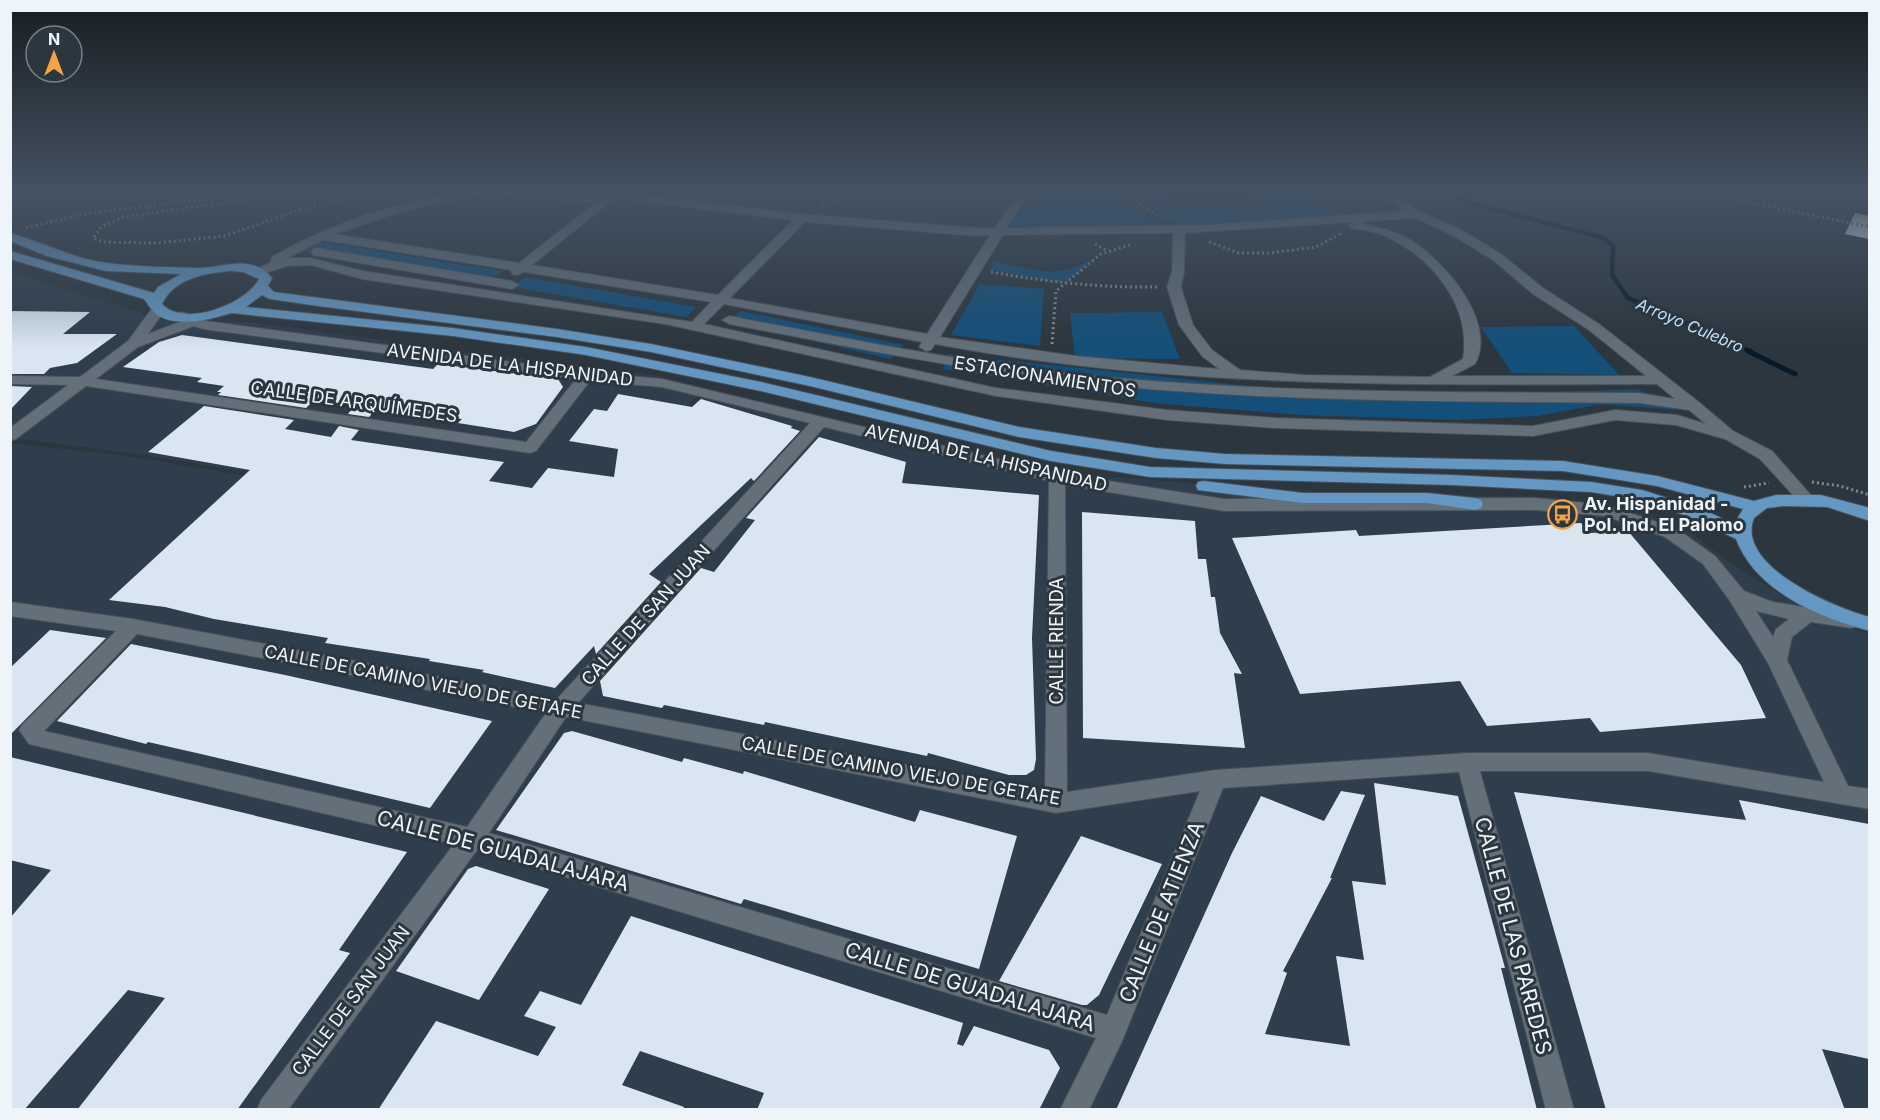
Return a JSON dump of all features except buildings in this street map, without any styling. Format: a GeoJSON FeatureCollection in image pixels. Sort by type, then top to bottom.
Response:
{"type":"FeatureCollection","features":[{"type":"Feature","properties":{"kind":"main road"},"geometry":{"type":"LineString","coordinates":[[35,244],[51,253],[106,267],[203,271]]}},
{"type":"Feature","properties":{"kind":"main road"},"geometry":{"type":"LineString","coordinates":[[10,255],[141,293],[149,296],[157,306],[192,321]]}},
{"type":"Feature","properties":{"kind":"main road"},"geometry":{"type":"LineString","coordinates":[[157,306],[162,291],[180,280],[203,271],[225,267],[245,267],[259,271],[266,279],[263,288],[244,303],[214,313]]}},
{"type":"Feature","properties":{"kind":"main road","name":"AVENIDA DE LA HISPANIDAD"},"geometry":{"type":"LineString","coordinates":[[263,288],[270,295],[338,307],[478,321],[684,354],[1019,432],[1075,442],[1225,459],[1563,466],[1657,482],[1755,507]]}},
{"type":"Feature","properties":{"kind":"main road","name":"AVENIDA DE LA HISPANIDAD"},"geometry":{"type":"LineString","coordinates":[[230,309],[485,336],[584,351],[736,380],[1051,456],[1102,465],[1150,472],[1198,475],[1452,480],[1591,487],[1636,494],[1696,513],[1742,535]]}},
{"type":"Feature","properties":{"kind":"main road"},"geometry":{"type":"LineString","coordinates":[[1102,465],[1118,476],[1303,498],[1427,498],[1475,504]]}},
{"type":"Feature","properties":{"kind":"main road"},"geometry":{"type":"LineString","coordinates":[[1867,623],[1815,604],[1781,583],[1755,558],[1742,535],[1744,519],[1755,507],[1772,501],[1795,499],[1809,502],[1822,501],[1869,515]]}},
{"type":"Feature","properties":{"kind":"street"},"geometry":{"type":"LineString","coordinates":[[259,271],[304,244]]}},
{"type":"Feature","properties":{"kind":"street"},"geometry":{"type":"LineString","coordinates":[[376,244],[721,300],[931,339],[1051,357],[1304,379],[1662,380]]}},
{"type":"Feature","properties":{"kind":"street"},"geometry":{"type":"LineString","coordinates":[[489,294],[550,244]]}},
{"type":"Feature","properties":{"kind":"street"},"geometry":{"type":"LineString","coordinates":[[700,321],[775,244]]}},
{"type":"Feature","properties":{"kind":"street"},"geometry":{"type":"LineString","coordinates":[[910,374],[989,244]]}},
{"type":"Feature","properties":{"kind":"street"},"geometry":{"type":"LineString","coordinates":[[1179,244],[1178,272],[1174,287],[1186,325],[1207,353],[1235,374]]}},
{"type":"Feature","properties":{"kind":"street"},"geometry":{"type":"LineString","coordinates":[[1408,244],[1422,252],[1441,271],[1456,292],[1473,333],[1470,361],[1432,381]]}},
{"type":"Feature","properties":{"kind":"street"},"geometry":{"type":"LineString","coordinates":[[1476,244],[1497,257],[1538,291],[1594,327],[1731,436]]}},
{"type":"Feature","properties":{"kind":"street"},"geometry":{"type":"LineString","coordinates":[[295,248],[502,283],[700,321],[1033,373],[1182,387],[1343,396],[1639,398],[1695,406]]}},
{"type":"Feature","properties":{"kind":"street","name":"ESTACIONAMIENTOS"},"geometry":{"type":"LineString","coordinates":[[259,271],[279,262],[304,261],[362,275],[700,321],[910,374],[996,392],[1177,416],[1275,423],[1533,431],[1615,415],[1677,420],[1731,436],[1766,455],[1809,502]]}},
{"type":"Feature","properties":{"kind":"street"},"geometry":{"type":"LineString","coordinates":[[10,436],[133,344],[157,306]]}},
{"type":"Feature","properties":{"kind":"street","name":"AVENIDA DE LA HISPANIDAD"},"geometry":{"type":"LineString","coordinates":[[133,344],[214,313]]}},
{"type":"Feature","properties":{"kind":"street","name":"AVENIDA DE LA HISPANIDAD"},"geometry":{"type":"LineString","coordinates":[[192,321],[586,376],[662,383],[1057,478],[1224,505],[1535,504],[1607,511],[1671,533],[1709,560],[1737,596],[1777,660],[1841,794]]}},
{"type":"Feature","properties":{"kind":"street","name":"CALLE DE ARQUÍMEDES"},"geometry":{"type":"LineString","coordinates":[[83,381],[530,448],[586,376]]}},
{"type":"Feature","properties":{"kind":"street"},"geometry":{"type":"LineString","coordinates":[[10,380],[83,381]]}},
{"type":"Feature","properties":{"kind":"street","name":"CALLE DE SAN JUAN"},"geometry":{"type":"LineString","coordinates":[[271,1110],[472,838],[561,708],[821,421]]}},
{"type":"Feature","properties":{"kind":"street","name":"CALLE RIENDA"},"geometry":{"type":"LineString","coordinates":[[1056,803],[1057,478]]}},
{"type":"Feature","properties":{"kind":"street"},"geometry":{"type":"LineString","coordinates":[[1737,596],[1771,609],[1867,623]]}},
{"type":"Feature","properties":{"kind":"street","name":"CALLE DE CAMINO VIEJO DE GETAFE"},"geometry":{"type":"LineString","coordinates":[[10,609],[133,626],[1056,803],[1216,779],[1467,762],[1648,762],[1869,799]]}},
{"type":"Feature","properties":{"kind":"street"},"geometry":{"type":"LineString","coordinates":[[1777,660],[1783,633],[1807,615]]}},
{"type":"Feature","properties":{"kind":"street","name":"CALLE DE GUADALAJARA"},"geometry":{"type":"LineString","coordinates":[[133,626],[30,730],[36,738],[472,838],[1114,1030]]}},
{"type":"Feature","properties":{"kind":"street","name":"CALLE DE LAS PAREDES"},"geometry":{"type":"LineString","coordinates":[[1467,762],[1560,1110]]}},
{"type":"Feature","properties":{"kind":"street","name":"CALLE DE ATIENZA"},"geometry":{"type":"LineString","coordinates":[[1074,1110],[1114,1030],[1216,779]]}},
{"type":"Feature","properties":{"kind":"path"},"geometry":{"type":"LineString","coordinates":[[1051,357],[1056,291],[1101,254],[1131,245]]}},
{"type":"Feature","properties":{"kind":"path"},"geometry":{"type":"LineString","coordinates":[[976,268],[999,275],[1064,284],[1118,288],[1174,287]]}},
{"type":"Feature","properties":{"kind":"path"},"geometry":{"type":"LineString","coordinates":[[1869,376],[1869,384]]}},
{"type":"Feature","properties":{"kind":"shaded area"},"geometry":{"type":"Polygon","coordinates":[[[318,244],[336,244],[503,271],[488,281],[305,251],[318,244]]]}},
{"type":"Feature","properties":{"kind":"shaded area"},"geometry":{"type":"Polygon","coordinates":[[[1097,257],[1074,276],[1061,283],[989,270],[994,261],[1035,270],[1058,271],[1069,269],[1097,257]]]}},
{"type":"Feature","properties":{"kind":"shaded area"},"geometry":{"type":"Polygon","coordinates":[[[11,272],[167,321],[246,322],[659,376],[707,388],[576,504],[353,490],[146,455],[11,438],[11,272]]]}},
{"type":"Feature","properties":{"kind":"shaded area"},"geometry":{"type":"Polygon","coordinates":[[[525,277],[696,307],[686,317],[513,287],[525,277]]]}},
{"type":"Feature","properties":{"kind":"shaded area"},"geometry":{"type":"Polygon","coordinates":[[[980,284],[1044,289],[1040,346],[951,335],[980,284]]]}},
{"type":"Feature","properties":{"kind":"shaded area"},"geometry":{"type":"Polygon","coordinates":[[[740,311],[904,345],[891,359],[729,322],[740,311]]]}},
{"type":"Feature","properties":{"kind":"shaded area"},"geometry":{"type":"Polygon","coordinates":[[[1162,312],[1180,359],[1075,358],[1070,313],[1162,312]]]}},
{"type":"Feature","properties":{"kind":"shaded area"},"geometry":{"type":"Polygon","coordinates":[[[1574,326],[1619,375],[1512,373],[1481,327],[1574,326]]]}},
{"type":"Feature","properties":{"kind":"shaded area"},"geometry":{"type":"Polygon","coordinates":[[[947,354],[1304,392],[1555,392],[1637,389],[1680,410],[1601,404],[1538,416],[1458,420],[1299,415],[1154,403],[943,369],[947,354]]]}},
{"type":"Feature","properties":{"kind":"shaded area"},"geometry":{"type":"Polygon","coordinates":[[[710,389],[1067,473],[1292,491],[1547,497],[1639,510],[1690,533],[1728,561],[1785,597],[1858,631],[1869,633],[1869,1109],[11,1110],[10,446],[14,443],[139,458],[350,493],[578,504],[710,389]]]}},
{"type":"Feature","properties":{"kind":"waterway","name":"Arroyo Culebro"},"geometry":{"type":"LineString","coordinates":[[1611,244],[1613,246],[1612,275],[1628,298],[1752,352]]}},
{"type":"Feature","properties":{"kind":"waterway","name":"Arroyo Culebro"},"geometry":{"type":"LineString","coordinates":[[1748,351],[1795,374]]}},
{"type":"Feature","properties":{"kind":"place","name":"Av. Hispanidad - Pol. Ind. El Palomo"},"geometry":{"type":"Point","coordinates":[1563,514]}}]}
